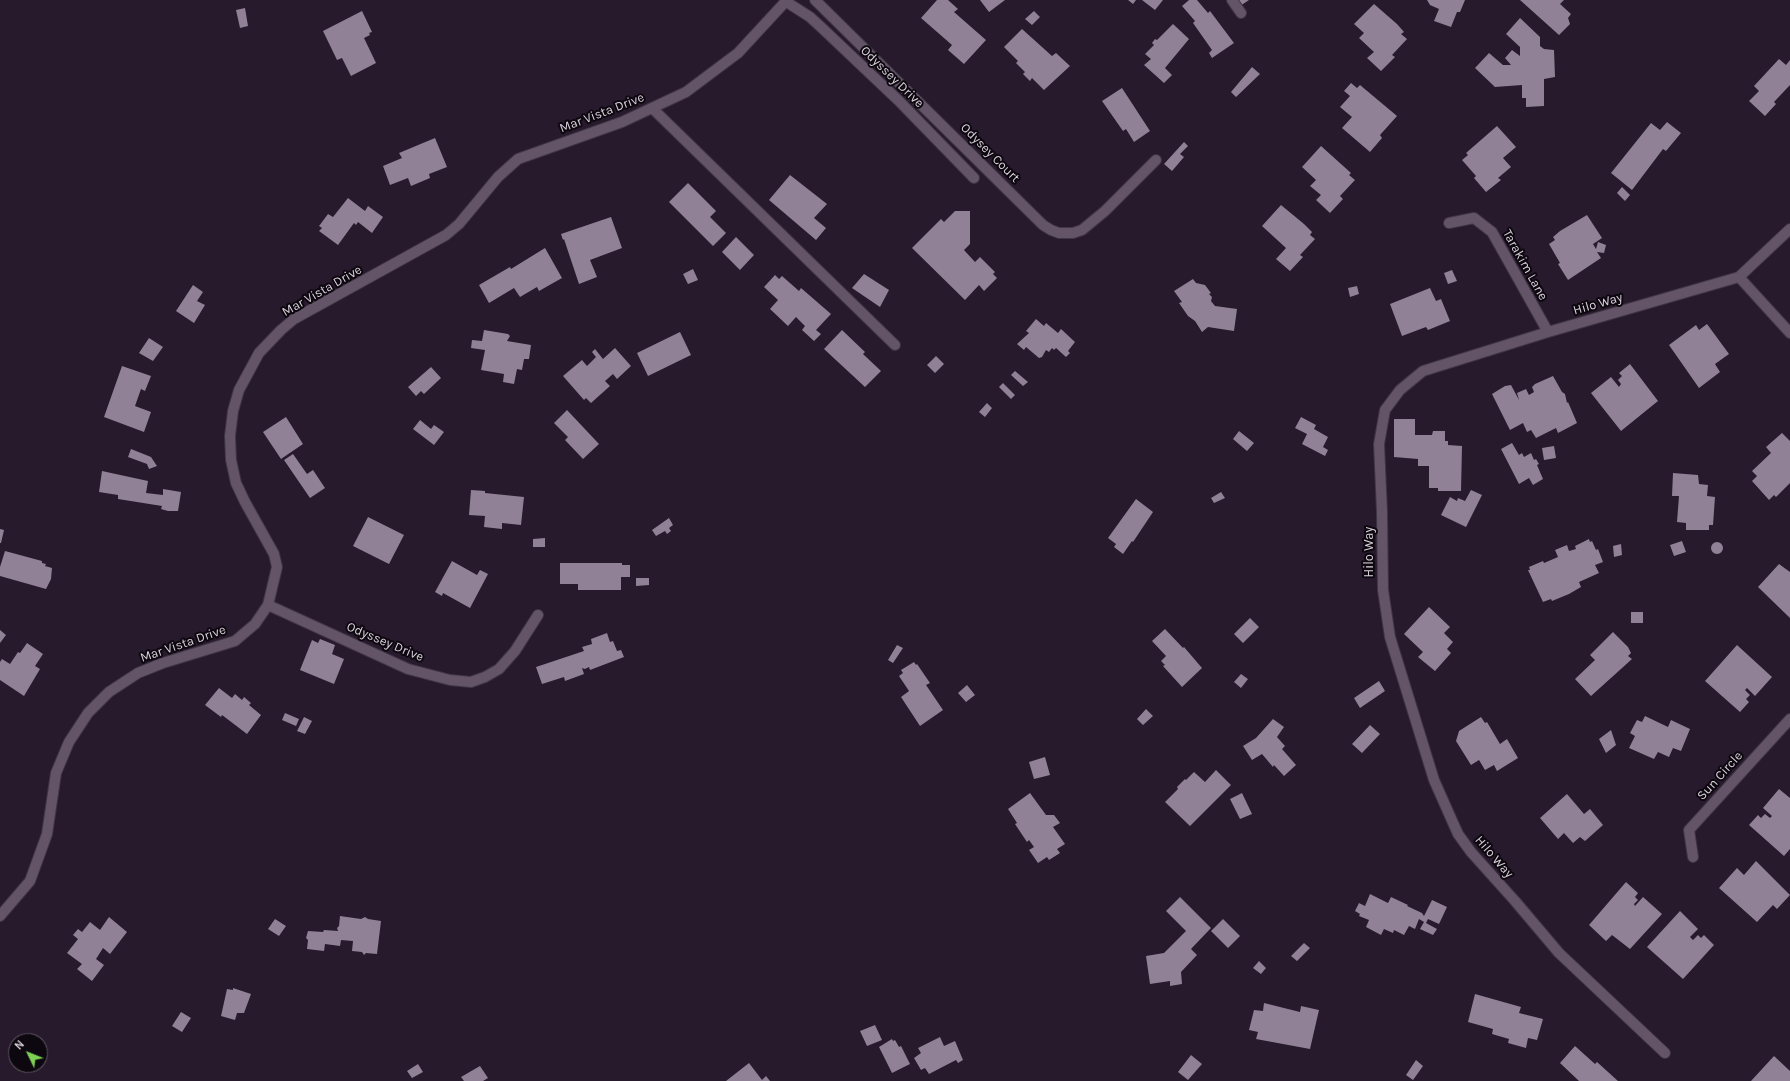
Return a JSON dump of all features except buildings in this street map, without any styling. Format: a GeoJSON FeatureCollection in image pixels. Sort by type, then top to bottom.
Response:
{"type":"FeatureCollection","features":[{"type":"Feature","properties":{"kind":"street","name":"Odysey Court"},"geometry":{"type":"LineString","coordinates":[[815,0],[1043,225],[1051,230],[1059,233],[1073,233],[1082,230],[1105,211],[1156,160]]}},
{"type":"Feature","properties":{"kind":"street"},"geometry":{"type":"LineString","coordinates":[[1232,0],[1242,13]]}},
{"type":"Feature","properties":{"kind":"street","name":"Mar Vista Drive"},"geometry":{"type":"LineString","coordinates":[[0,916],[30,881],[47,834],[56,773],[69,742],[88,713],[109,692],[138,673],[164,662],[235,641],[255,624],[268,605],[277,567],[274,554],[236,483],[231,460],[230,436],[232,411],[239,390],[259,353],[294,319],[446,235],[459,224],[498,177],[518,158],[622,122],[686,92],[738,53],[786,1]]}},
{"type":"Feature","properties":{"kind":"street","name":"Odyssey Drive"},"geometry":{"type":"LineString","coordinates":[[786,1],[810,17],[822,28],[899,101],[974,178]]}},
{"type":"Feature","properties":{"kind":"street"},"geometry":{"type":"LineString","coordinates":[[652,108],[895,345]]}},
{"type":"Feature","properties":{"kind":"street","name":"Tarakim Lane"},"geometry":{"type":"LineString","coordinates":[[1449,222],[1474,218],[1492,232],[1548,332]]}},
{"type":"Feature","properties":{"kind":"street","name":"Hilo Way"},"geometry":{"type":"LineString","coordinates":[[1666,1053],[1559,953],[1471,852],[1458,834],[1434,780],[1390,637],[1383,590],[1379,444],[1386,410],[1400,390],[1423,371],[1548,332],[1738,277],[1790,229]]}},
{"type":"Feature","properties":{"kind":"street"},"geometry":{"type":"LineString","coordinates":[[1738,277],[1790,333]]}},
{"type":"Feature","properties":{"kind":"street","name":"Odyssey Drive"},"geometry":{"type":"LineString","coordinates":[[268,605],[408,669],[450,680],[471,682],[485,677],[499,669],[515,651],[538,615]]}},
{"type":"Feature","properties":{"kind":"street","name":"Sun Circle"},"geometry":{"type":"LineString","coordinates":[[1694,857],[1689,830],[1790,719]]}}]}
